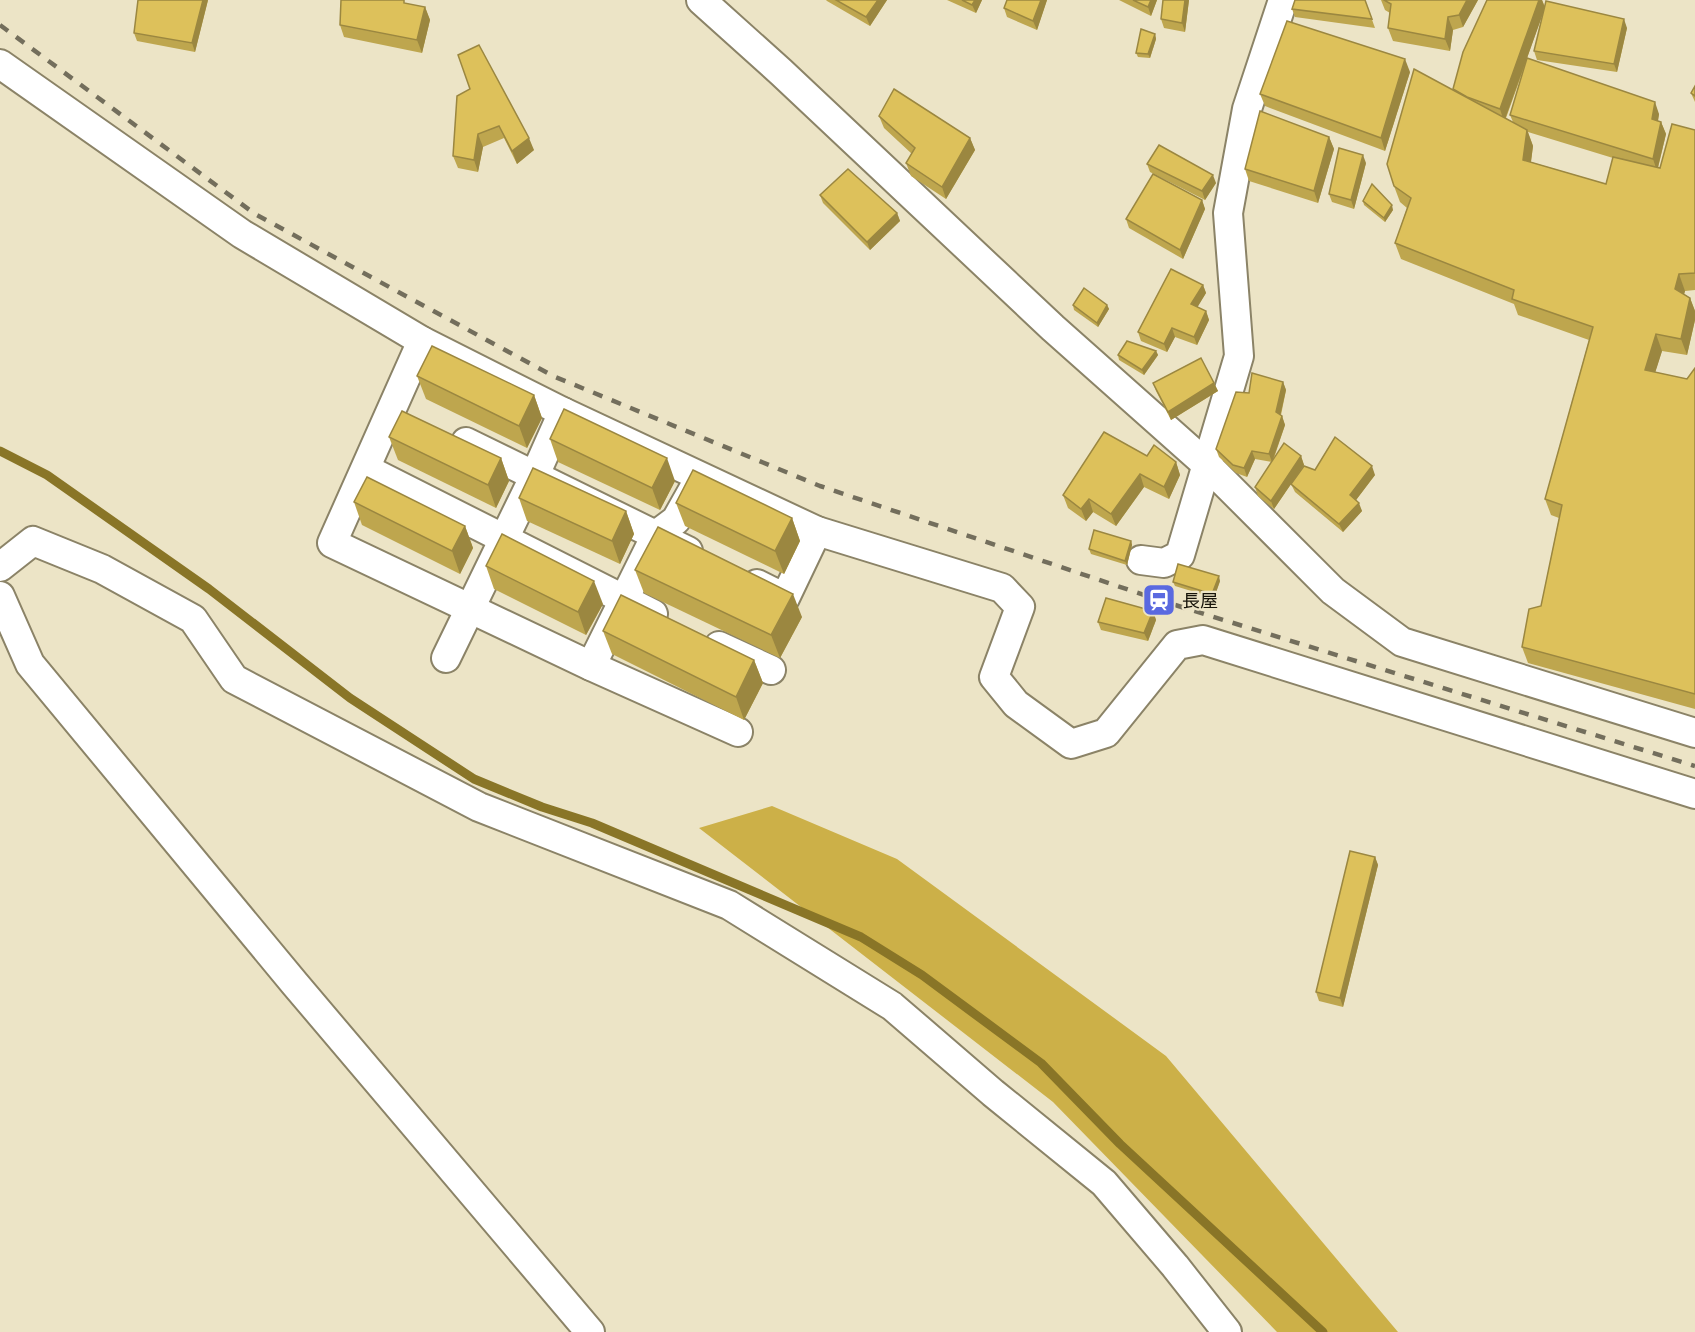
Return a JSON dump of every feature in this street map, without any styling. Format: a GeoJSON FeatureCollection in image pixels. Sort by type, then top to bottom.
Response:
{"type":"FeatureCollection","features":[{"type":"Feature","properties":{"kind":"street"},"geometry":{"type":"LineString","coordinates":[[700,0],[798,88],[1053,328],[1206,464],[1333,591],[1402,642],[1695,733]]}},
{"type":"Feature","properties":{"kind":"street"},"geometry":{"type":"LineString","coordinates":[[1140,560],[1164,563],[1180,555],[1239,356],[1228,213],[1247,109],[1283,0]]}},
{"type":"Feature","properties":{"kind":"street"},"geometry":{"type":"LineString","coordinates":[[0,64],[242,234],[422,341],[563,412],[817,531],[1002,588],[1020,607],[994,677],[1016,704],[1071,744],[1106,733],[1177,645],[1203,640],[1695,794]]}},
{"type":"Feature","properties":{"kind":"street"},"geometry":{"type":"LineString","coordinates":[[422,341],[404,412],[366,469],[332,543],[591,666],[738,732]]}},
{"type":"Feature","properties":{"kind":"street"},"geometry":{"type":"LineString","coordinates":[[446,658],[563,412]]}},
{"type":"Feature","properties":{"kind":"street"},"geometry":{"type":"LineString","coordinates":[[444,431],[785,598],[817,531]]}},
{"type":"Feature","properties":{"kind":"street"},"geometry":{"type":"LineString","coordinates":[[366,469],[623,600],[771,670]]}},
{"type":"Feature","properties":{"kind":"street"},"geometry":{"type":"LineString","coordinates":[[591,666],[656,536],[676,520],[700,476]]}},
{"type":"Feature","properties":{"kind":"street"},"geometry":{"type":"LineString","coordinates":[[0,567],[33,541],[102,569],[193,619],[234,679],[479,807],[729,905],[892,1006],[993,1093],[1104,1183],[1175,1266],[1227,1332]]}},
{"type":"Feature","properties":{"kind":"street"},"geometry":{"type":"LineString","coordinates":[[0,596],[30,664],[303,993],[590,1332]]}},
{"type":"Feature","properties":{"kind":"shaded area"},"geometry":{"type":"Polygon","coordinates":[[[772,806],[897,859],[1166,1056],[1398,1332],[1277,1332],[1053,1102],[699,828],[772,806]]]}},
{"type":"Feature","properties":{"kind":"building"},"geometry":{"type":"Polygon","coordinates":[[[138,0],[203,0],[192,43],[134,33],[138,0]]]}},
{"type":"Feature","properties":{"kind":"building"},"geometry":{"type":"Polygon","coordinates":[[[341,0],[404,0],[404,3],[425,7],[417,40],[340,25],[341,0]]]}},
{"type":"Feature","properties":{"kind":"building"},"geometry":{"type":"Polygon","coordinates":[[[836,0],[878,0],[866,17],[836,0]]]}},
{"type":"Feature","properties":{"kind":"building"},"geometry":{"type":"Polygon","coordinates":[[[962,0],[975,0],[972,5],[962,0]]]}},
{"type":"Feature","properties":{"kind":"building"},"geometry":{"type":"Polygon","coordinates":[[[1007,0],[1041,0],[1033,21],[1004,8],[1007,0]]]}},
{"type":"Feature","properties":{"kind":"building"},"geometry":{"type":"Polygon","coordinates":[[[1133,0],[1151,0],[1148,7],[1133,0]]]}},
{"type":"Feature","properties":{"kind":"building"},"geometry":{"type":"Polygon","coordinates":[[[1163,0],[1185,0],[1182,23],[1161,19],[1163,0]]]}},
{"type":"Feature","properties":{"kind":"building"},"geometry":{"type":"Polygon","coordinates":[[[1295,0],[1365,0],[1372,19],[1292,9],[1295,0]]]}},
{"type":"Feature","properties":{"kind":"building"},"geometry":{"type":"Polygon","coordinates":[[[1384,0],[1467,0],[1459,15],[1448,17],[1445,39],[1388,28],[1391,4],[1384,0]]]}},
{"type":"Feature","properties":{"kind":"building"},"geometry":{"type":"Polygon","coordinates":[[[1487,0],[1539,0],[1500,109],[1467,97],[1453,89],[1463,52],[1487,0]]]}},
{"type":"Feature","properties":{"kind":"building"},"geometry":{"type":"Polygon","coordinates":[[[1546,1],[1624,19],[1614,64],[1534,51],[1546,1]]]}},
{"type":"Feature","properties":{"kind":"building"},"geometry":{"type":"Polygon","coordinates":[[[1287,21],[1405,59],[1381,138],[1260,94],[1287,21]]]}},
{"type":"Feature","properties":{"kind":"building"},"geometry":{"type":"Polygon","coordinates":[[[1141,29],[1155,34],[1148,54],[1136,53],[1141,29]]]}},
{"type":"Feature","properties":{"kind":"building"},"geometry":{"type":"Polygon","coordinates":[[[479,45],[529,138],[512,151],[499,126],[478,134],[474,160],[453,156],[457,96],[470,89],[458,55],[479,45]]]}},
{"type":"Feature","properties":{"kind":"building"},"geometry":{"type":"Polygon","coordinates":[[[1527,58],[1655,102],[1652,119],[1661,122],[1653,159],[1510,115],[1527,58]]]}},
{"type":"Feature","properties":{"kind":"building"},"geometry":{"type":"Polygon","coordinates":[[[1414,69],[1527,130],[1523,160],[1606,184],[1613,157],[1660,168],[1672,124],[1695,130],[1695,273],[1679,274],[1675,289],[1690,298],[1681,339],[1656,334],[1645,370],[1687,379],[1695,368],[1695,694],[1522,647],[1529,609],[1541,606],[1562,505],[1545,499],[1593,327],[1512,299],[1514,290],[1395,243],[1411,198],[1394,186],[1387,164],[1414,69]]]}},
{"type":"Feature","properties":{"kind":"building"},"geometry":{"type":"Polygon","coordinates":[[[894,89],[970,138],[942,187],[906,163],[915,148],[879,116],[894,89]]]}},
{"type":"Feature","properties":{"kind":"building"},"geometry":{"type":"Polygon","coordinates":[[[1260,111],[1329,137],[1314,191],[1245,169],[1260,111]]]}},
{"type":"Feature","properties":{"kind":"building"},"geometry":{"type":"Polygon","coordinates":[[[1159,145],[1213,175],[1202,191],[1147,164],[1159,145]]]}},
{"type":"Feature","properties":{"kind":"building"},"geometry":{"type":"Polygon","coordinates":[[[1339,148],[1363,155],[1351,200],[1329,194],[1339,148]]]}},
{"type":"Feature","properties":{"kind":"building"},"geometry":{"type":"Polygon","coordinates":[[[848,169],[897,213],[867,242],[820,195],[848,169]]]}},
{"type":"Feature","properties":{"kind":"building"},"geometry":{"type":"Polygon","coordinates":[[[1153,174],[1202,200],[1180,250],[1126,219],[1153,174]]]}},
{"type":"Feature","properties":{"kind":"building"},"geometry":{"type":"Polygon","coordinates":[[[1372,184],[1392,205],[1384,218],[1363,201],[1372,184]]]}},
{"type":"Feature","properties":{"kind":"building"},"geometry":{"type":"Polygon","coordinates":[[[1171,269],[1203,285],[1191,304],[1206,311],[1194,337],[1172,328],[1164,344],[1138,332],[1171,269]]]}},
{"type":"Feature","properties":{"kind":"building"},"geometry":{"type":"Polygon","coordinates":[[[1084,288],[1107,305],[1097,323],[1073,305],[1084,288]]]}},
{"type":"Feature","properties":{"kind":"building"},"geometry":{"type":"Polygon","coordinates":[[[1127,341],[1156,351],[1142,370],[1118,355],[1127,341]]]}},
{"type":"Feature","properties":{"kind":"building"},"geometry":{"type":"Polygon","coordinates":[[[432,346],[534,395],[519,426],[417,376],[432,346]]]}},
{"type":"Feature","properties":{"kind":"building"},"geometry":{"type":"Polygon","coordinates":[[[1201,358],[1214,383],[1168,412],[1153,383],[1201,358]]]}},
{"type":"Feature","properties":{"kind":"building"},"geometry":{"type":"Polygon","coordinates":[[[1252,373],[1283,382],[1276,412],[1282,416],[1269,454],[1252,451],[1244,468],[1233,465],[1216,449],[1236,392],[1249,393],[1252,373]]]}},
{"type":"Feature","properties":{"kind":"building"},"geometry":{"type":"Polygon","coordinates":[[[564,409],[667,458],[652,488],[550,439],[564,409]]]}},
{"type":"Feature","properties":{"kind":"building"},"geometry":{"type":"Polygon","coordinates":[[[402,411],[501,458],[488,485],[389,437],[402,411]]]}},
{"type":"Feature","properties":{"kind":"building"},"geometry":{"type":"Polygon","coordinates":[[[1104,432],[1147,456],[1154,445],[1176,462],[1164,487],[1140,474],[1111,514],[1089,499],[1081,509],[1063,495],[1104,432]]]}},
{"type":"Feature","properties":{"kind":"building"},"geometry":{"type":"Polygon","coordinates":[[[1335,437],[1372,466],[1350,495],[1359,503],[1339,524],[1291,484],[1304,466],[1315,470],[1335,437]]]}},
{"type":"Feature","properties":{"kind":"building"},"geometry":{"type":"Polygon","coordinates":[[[1284,443],[1301,456],[1271,501],[1255,487],[1284,443]]]}},
{"type":"Feature","properties":{"kind":"building"},"geometry":{"type":"Polygon","coordinates":[[[533,468],[626,511],[612,541],[519,498],[533,468]]]}},
{"type":"Feature","properties":{"kind":"building"},"geometry":{"type":"Polygon","coordinates":[[[693,470],[792,518],[775,551],[676,503],[693,470]]]}},
{"type":"Feature","properties":{"kind":"building"},"geometry":{"type":"Polygon","coordinates":[[[367,477],[465,526],[452,551],[354,502],[367,477]]]}},
{"type":"Feature","properties":{"kind":"building"},"geometry":{"type":"Polygon","coordinates":[[[658,527],[793,594],[771,635],[635,570],[658,527]]]}},
{"type":"Feature","properties":{"kind":"building"},"geometry":{"type":"Polygon","coordinates":[[[1094,530],[1131,541],[1125,561],[1089,549],[1094,530]]]}},
{"type":"Feature","properties":{"kind":"building"},"geometry":{"type":"Polygon","coordinates":[[[502,534],[594,581],[578,612],[486,566],[502,534]]]}},
{"type":"Feature","properties":{"kind":"building"},"geometry":{"type":"Polygon","coordinates":[[[1178,564],[1219,576],[1212,594],[1173,582],[1178,564]]]}},
{"type":"Feature","properties":{"kind":"building"},"geometry":{"type":"Polygon","coordinates":[[[621,595],[754,660],[736,697],[603,631],[621,595]]]}},
{"type":"Feature","properties":{"kind":"building"},"geometry":{"type":"Polygon","coordinates":[[[1106,598],[1153,611],[1144,633],[1098,622],[1106,598]]]}},
{"type":"Feature","properties":{"kind":"building"},"geometry":{"type":"Polygon","coordinates":[[[1350,851],[1375,857],[1340,998],[1316,992],[1350,851]]]}},
{"type":"Feature","properties":{"kind":"waterway"},"geometry":{"type":"LineString","coordinates":[[0,451],[47,475],[209,589],[350,698],[474,779],[542,807],[592,823],[861,937],[922,975],[1041,1063],[1120,1144],[1323,1332]]}},
{"type":"Feature","properties":{"kind":"railway"},"geometry":{"type":"LineString","coordinates":[[0,25],[255,214],[553,376],[820,486],[1159,600],[1695,766]]}},
{"type":"Feature","properties":{"kind":"place","name":"長屋"},"geometry":{"type":"Point","coordinates":[1159,600]}}]}
